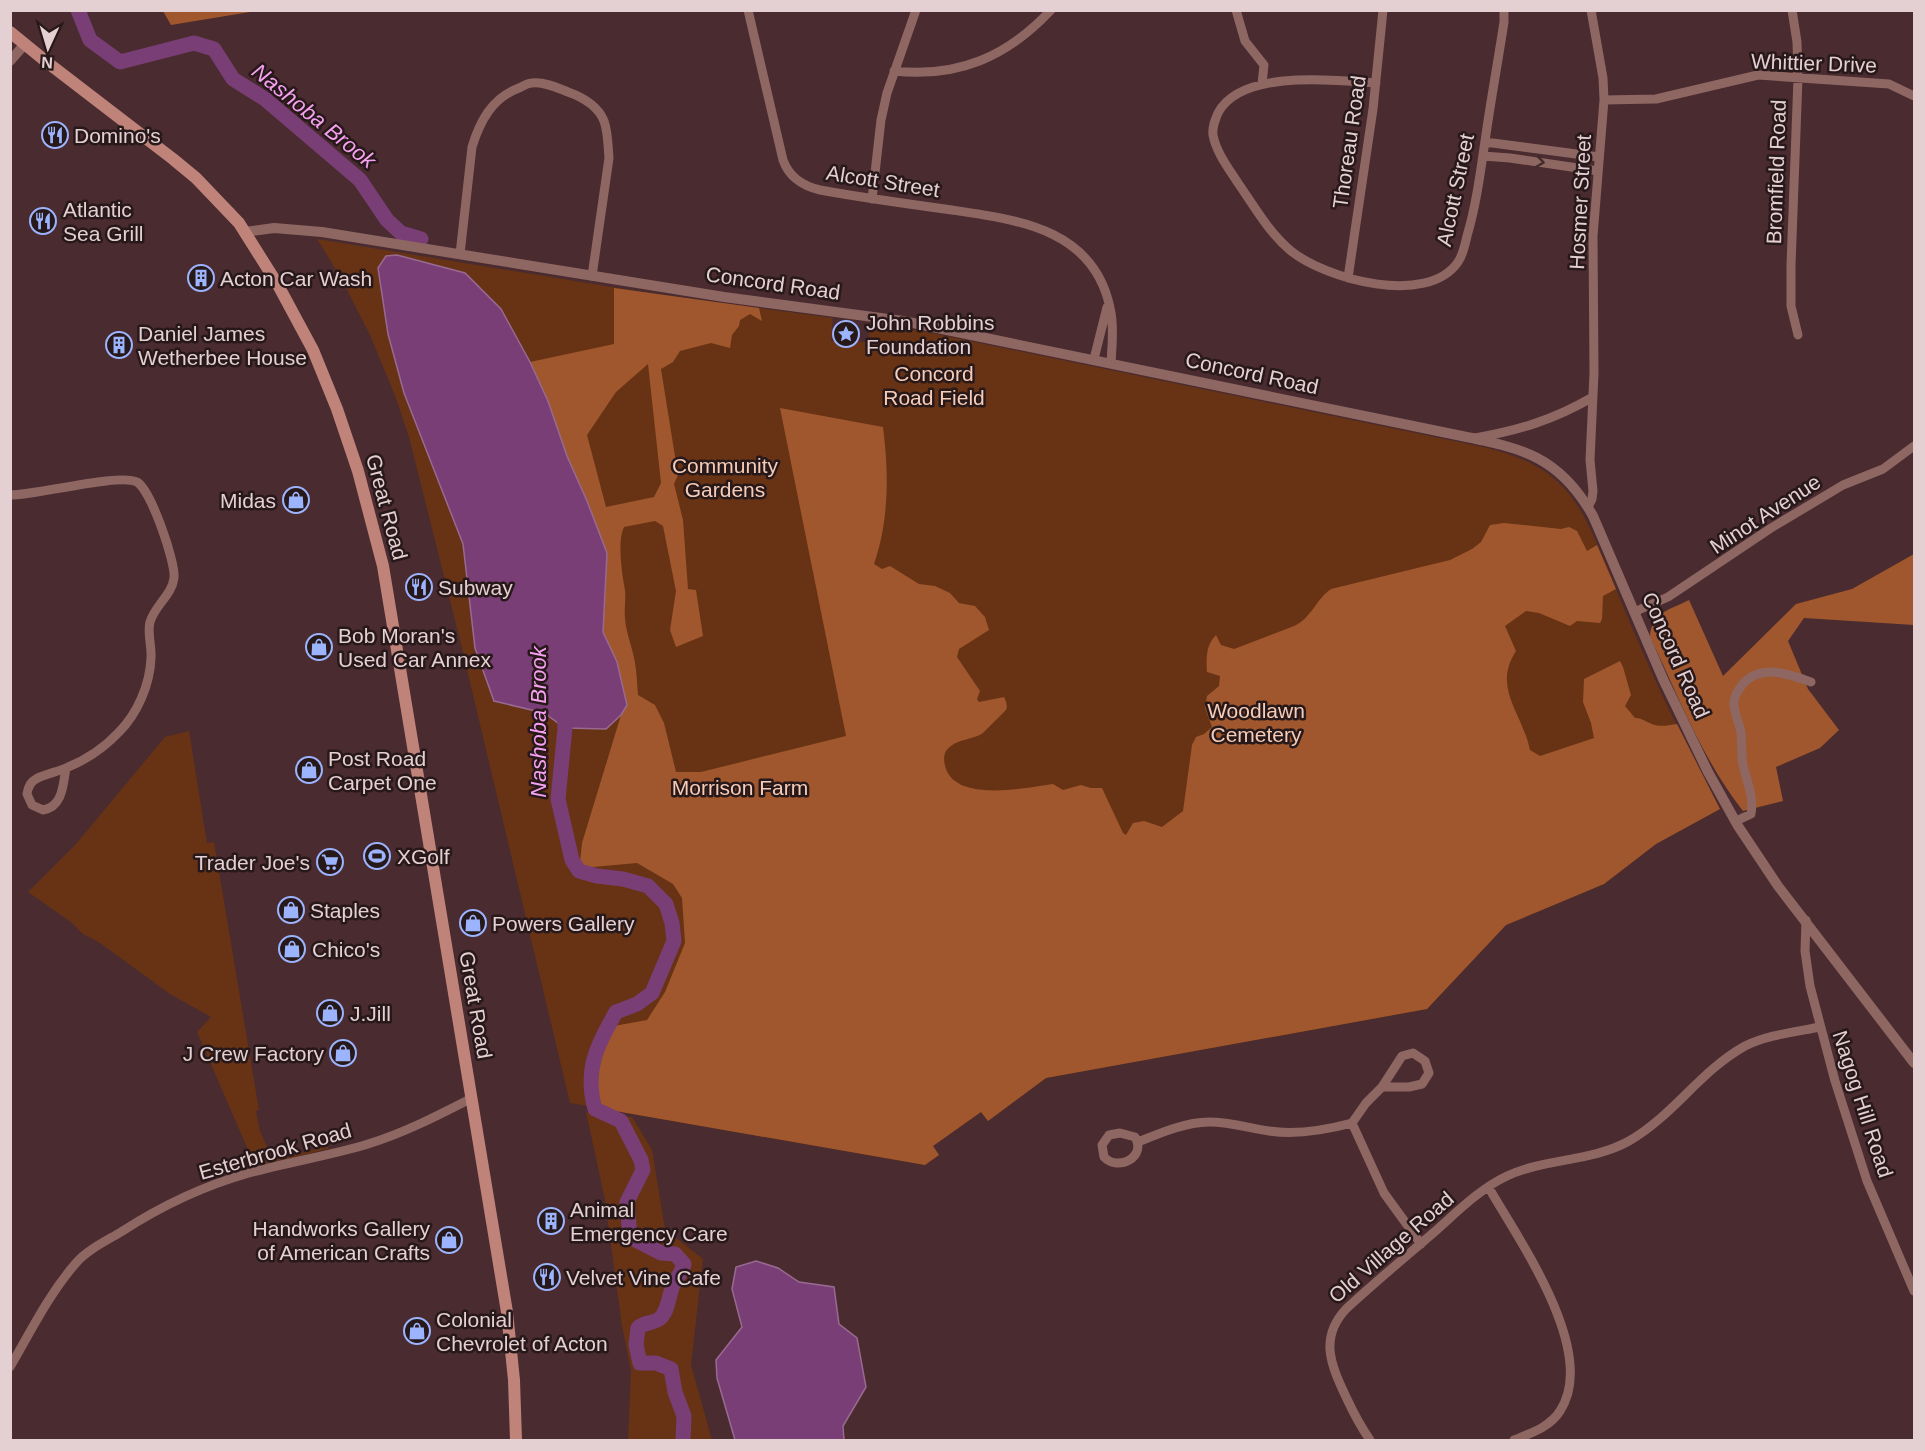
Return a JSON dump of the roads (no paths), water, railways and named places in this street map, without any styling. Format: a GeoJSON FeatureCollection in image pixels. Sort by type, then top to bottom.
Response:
{"type":"FeatureCollection","features":[{"type":"Feature","properties":{"kind":"main road","name":"Great Road"},"geometry":{"type":"LineString","coordinates":[[10,32],[173,159],[201,183],[245,232],[278,285],[313,351],[343,424],[369,509],[383,566],[507,1312],[514,1380],[516,1440]]}},
{"type":"Feature","properties":{"kind":"street","name":"Alcott Street"},"geometry":{"type":"LineString","coordinates":[[748,10],[777,140],[787,169],[798,181],[813,189],[995,216],[1050,231],[1084,257],[1099,277],[1108,298],[1113,330],[1111,363]]}},
{"type":"Feature","properties":{"kind":"street"},"geometry":{"type":"LineString","coordinates":[[872,199],[886,93],[916,10]]}},
{"type":"Feature","properties":{"kind":"street"},"geometry":{"type":"LineString","coordinates":[[894,71],[919,74],[952,70],[989,58],[1024,35],[1051,10]]}},
{"type":"Feature","properties":{"kind":"street"},"geometry":{"type":"LineString","coordinates":[[1236,10],[1245,41],[1264,65],[1262,84]]}},
{"type":"Feature","properties":{"kind":"street","name":"Thoreau Road"},"geometry":{"type":"LineString","coordinates":[[1348,278],[1376,83],[1383,10]]}},
{"type":"Feature","properties":{"kind":"street","name":"Alcott Street"},"geometry":{"type":"LineString","coordinates":[[1376,83],[1338,80],[1262,84],[1240,93],[1220,110],[1214,123],[1213,135],[1220,153],[1278,238],[1305,261],[1348,278],[1376,284],[1408,285],[1435,280],[1457,263],[1471,223],[1504,22],[1504,10]]}},
{"type":"Feature","properties":{"kind":"street","name":"Hosmer Street"},"geometry":{"type":"LineString","coordinates":[[1588,507],[1593,496],[1590,460],[1593,397],[1593,236],[1604,100],[1603,78],[1591,10]]}},
{"type":"Feature","properties":{"kind":"street","name":"Bromfield Road"},"geometry":{"type":"LineString","coordinates":[[1792,10],[1797,42],[1798,78],[1791,306],[1798,334]]}},
{"type":"Feature","properties":{"kind":"street"},"geometry":{"type":"LineString","coordinates":[[10,62],[25,44]]}},
{"type":"Feature","properties":{"kind":"street","name":"Whittier Drive"},"geometry":{"type":"LineString","coordinates":[[1604,100],[1656,99],[1758,75],[1889,84],[1914,96]]}},
{"type":"Feature","properties":{"kind":"street"},"geometry":{"type":"LineString","coordinates":[[460,254],[472,147],[477,130],[490,107],[507,92],[532,83],[541,84],[557,87],[579,96],[593,106],[603,120],[608,140],[609,158],[592,276]]}},
{"type":"Feature","properties":{"kind":"street"},"geometry":{"type":"LineString","coordinates":[[1485,142],[1599,158]]}},
{"type":"Feature","properties":{"kind":"street"},"geometry":{"type":"LineString","coordinates":[[1483,156],[1598,171]]}},
{"type":"Feature","properties":{"kind":"street","name":"Concord Road"},"geometry":{"type":"LineString","coordinates":[[245,232],[274,228],[305,230],[724,297],[903,321],[1474,438],[1513,448],[1543,460],[1566,479],[1588,507],[1708,772],[1736,821],[1778,886],[1914,1063]]}},
{"type":"Feature","properties":{"kind":"street"},"geometry":{"type":"LineString","coordinates":[[1094,359],[1105,321],[1108,298]]}},
{"type":"Feature","properties":{"kind":"street"},"geometry":{"type":"LineString","coordinates":[[1474,438],[1531,425],[1565,413],[1593,397]]}},
{"type":"Feature","properties":{"kind":"street","name":"Minot Avenue"},"geometry":{"type":"LineString","coordinates":[[1634,612],[1668,597],[1772,528],[1843,485],[1883,469],[1914,446]]}},
{"type":"Feature","properties":{"kind":"street"},"geometry":{"type":"LineString","coordinates":[[10,495],[121,479],[138,483],[146,490],[153,504],[174,566],[174,579],[169,591],[150,623],[150,668],[138,706],[124,727],[90,756],[66,768],[37,778],[30,784],[27,797],[34,807],[47,810],[57,803],[66,768]]}},
{"type":"Feature","properties":{"kind":"street"},"geometry":{"type":"LineString","coordinates":[[1736,821],[1751,814],[1753,798],[1742,759],[1741,731],[1734,700],[1737,692],[1749,678],[1768,672],[1792,675],[1811,682]]}},
{"type":"Feature","properties":{"kind":"street","name":"Nagog Hill Road"},"geometry":{"type":"LineString","coordinates":[[1806,920],[1805,951],[1820,1027],[1867,1181],[1914,1291]]}},
{"type":"Feature","properties":{"kind":"street","name":"Old Village Road"},"geometry":{"type":"LineString","coordinates":[[1370,1440],[1361,1427],[1331,1363],[1329,1345],[1336,1320],[1373,1285],[1496,1182],[1526,1169],[1582,1159],[1615,1148],[1649,1127],[1717,1065],[1747,1045],[1786,1033],[1820,1027]]}},
{"type":"Feature","properties":{"kind":"street"},"geometry":{"type":"LineString","coordinates":[[1138,1142],[1188,1125],[1207,1122],[1296,1132],[1352,1123],[1366,1103],[1382,1088],[1402,1056],[1413,1053],[1425,1061],[1429,1073],[1422,1084],[1382,1088]]}},
{"type":"Feature","properties":{"kind":"street","name":"Esterbrook Road"},"geometry":{"type":"LineString","coordinates":[[10,1367],[45,1305],[77,1262],[136,1222],[178,1199],[212,1185],[249,1173],[368,1144],[437,1116],[472,1098]]}},
{"type":"Feature","properties":{"kind":"street"},"geometry":{"type":"LineString","coordinates":[[1352,1123],[1384,1193],[1421,1244]]}},
{"type":"Feature","properties":{"kind":"street"},"geometry":{"type":"LineString","coordinates":[[1489,1188],[1544,1284],[1557,1312],[1568,1348],[1570,1367],[1568,1392],[1560,1412],[1542,1428],[1514,1440]]}},
{"type":"Feature","properties":{"kind":"waterway","name":"Nashoba Brook"},"geometry":{"type":"LineString","coordinates":[[78,10],[90,40],[120,62],[194,43],[214,49],[233,79],[265,99],[360,180],[387,220],[401,233],[421,239]]}},
{"type":"Feature","properties":{"kind":"waterway","name":"Nashoba Brook"},"geometry":{"type":"LineString","coordinates":[[564,709],[565,728],[558,799],[572,860],[579,871],[648,886],[666,904],[672,923],[674,941],[652,993],[637,1004],[616,1012],[594,1058],[591,1082],[595,1109],[621,1121],[641,1160],[643,1170],[627,1202],[630,1237],[661,1253],[675,1254],[684,1264],[673,1285],[664,1313],[656,1321],[638,1328],[636,1345],[640,1363],[656,1363],[671,1369],[675,1392],[684,1416],[683,1440]]}},
{"type":"Feature","properties":{"kind":"place","name":"Domino's"},"geometry":{"type":"Point","coordinates":[55,135]}},
{"type":"Feature","properties":{"kind":"place","name":"Atlantic Sea Grill"},"geometry":{"type":"Point","coordinates":[43,221]}},
{"type":"Feature","properties":{"kind":"place","name":"Acton Car Wash"},"geometry":{"type":"Point","coordinates":[201,278]}},
{"type":"Feature","properties":{"kind":"place","name":"John Robbins Foundation"},"geometry":{"type":"Point","coordinates":[846,334]}},
{"type":"Feature","properties":{"kind":"place","name":"Daniel James Wetherbee House"},"geometry":{"type":"Point","coordinates":[119,345]}},
{"type":"Feature","properties":{"kind":"place","name":"Midas"},"geometry":{"type":"Point","coordinates":[296,500]}},
{"type":"Feature","properties":{"kind":"place","name":"Subway"},"geometry":{"type":"Point","coordinates":[419,587]}},
{"type":"Feature","properties":{"kind":"place","name":"Bob Moran's Used Car Annex"},"geometry":{"type":"Point","coordinates":[319,647]}},
{"type":"Feature","properties":{"kind":"place","name":"Post Road Carpet One"},"geometry":{"type":"Point","coordinates":[309,770]}},
{"type":"Feature","properties":{"kind":"place","name":"XGolf"},"geometry":{"type":"Point","coordinates":[377,856]}},
{"type":"Feature","properties":{"kind":"place","name":"Trader Joe's"},"geometry":{"type":"Point","coordinates":[330,862]}},
{"type":"Feature","properties":{"kind":"place","name":"Staples"},"geometry":{"type":"Point","coordinates":[291,910]}},
{"type":"Feature","properties":{"kind":"place","name":"Powers Gallery"},"geometry":{"type":"Point","coordinates":[473,923]}},
{"type":"Feature","properties":{"kind":"place","name":"Chico's"},"geometry":{"type":"Point","coordinates":[292,949]}},
{"type":"Feature","properties":{"kind":"place","name":"J.Jill"},"geometry":{"type":"Point","coordinates":[330,1013]}},
{"type":"Feature","properties":{"kind":"place","name":"J Crew Factory"},"geometry":{"type":"Point","coordinates":[343,1053]}},
{"type":"Feature","properties":{"kind":"place","name":"Animal Emergency Care"},"geometry":{"type":"Point","coordinates":[551,1221]}},
{"type":"Feature","properties":{"kind":"place","name":"Handworks Gallery of American Crafts"},"geometry":{"type":"Point","coordinates":[449,1240]}},
{"type":"Feature","properties":{"kind":"place","name":"Velvet Vine Cafe"},"geometry":{"type":"Point","coordinates":[547,1277]}},
{"type":"Feature","properties":{"kind":"place","name":"Colonial Chevrolet of Acton"},"geometry":{"type":"Point","coordinates":[417,1331]}},
{"type":"Feature","properties":{"kind":"park label","name":"Concord Road Field"},"geometry":{"type":"Point","coordinates":[934,385]}},
{"type":"Feature","properties":{"kind":"park label","name":"Community Gardens"},"geometry":{"type":"Point","coordinates":[725,477]}},
{"type":"Feature","properties":{"kind":"park label","name":"Woodlawn Cemetery"},"geometry":{"type":"Point","coordinates":[1256,722]}},
{"type":"Feature","properties":{"kind":"park label","name":"Morrison Farm"},"geometry":{"type":"Point","coordinates":[740,787]}}]}
